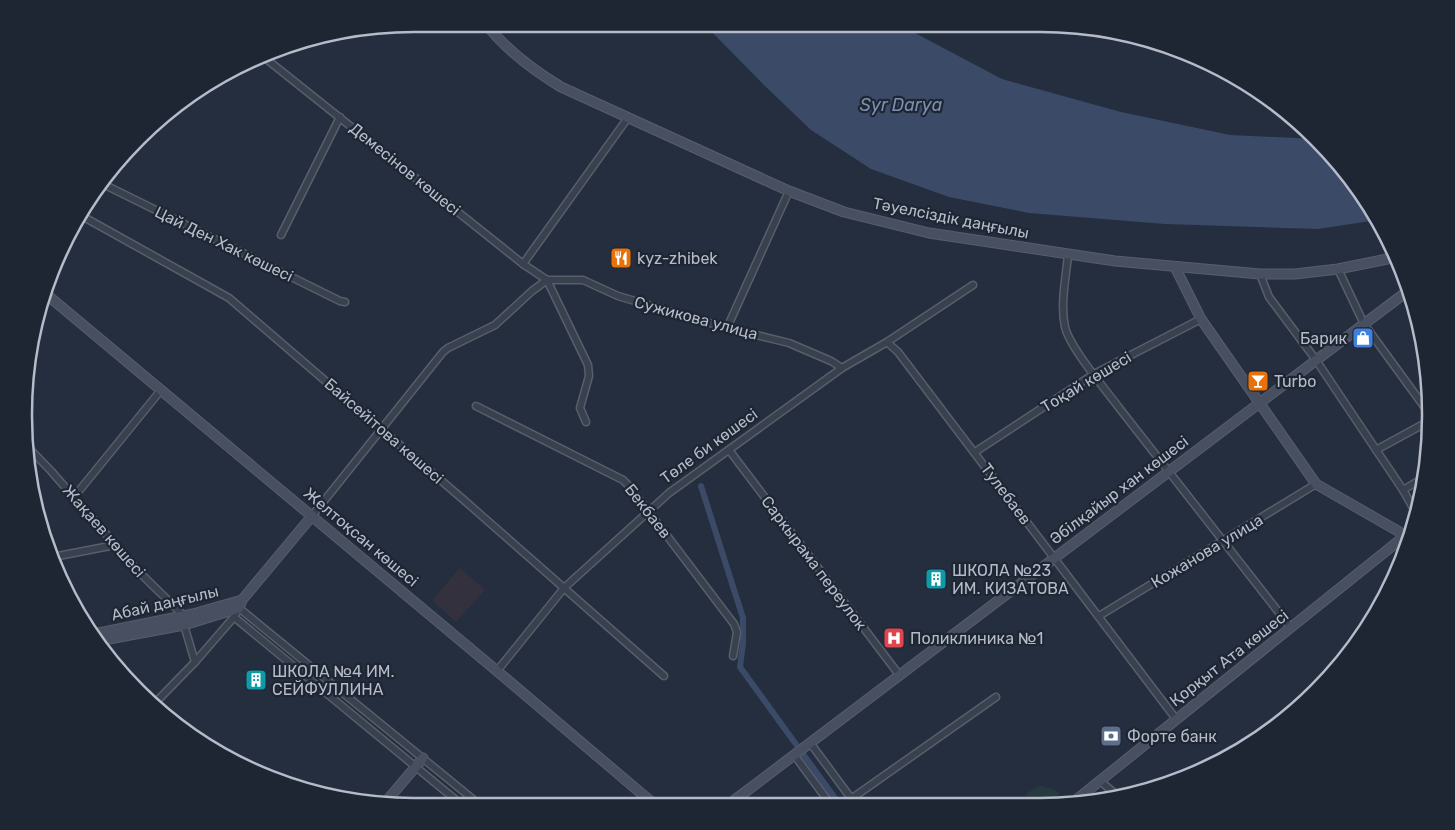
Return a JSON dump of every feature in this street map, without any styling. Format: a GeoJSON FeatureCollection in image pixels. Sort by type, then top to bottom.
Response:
{"type":"FeatureCollection","features":[{"type":"Feature","properties":{"kind":"street","name":"Тәуелсіздік даңғылы"},"geometry":{"type":"LineString","coordinates":[[492,32],[538,73],[561,87],[627,119],[789,191],[844,212],[929,233],[1115,261],[1175,267],[1260,274],[1295,274],[1338,269],[1389,259]]}},
{"type":"Feature","properties":{"kind":"street","name":"Демесінов көшесі"},"geometry":{"type":"LineString","coordinates":[[270,62],[523,264],[547,280]]}},
{"type":"Feature","properties":{"kind":"street"},"geometry":{"type":"LineString","coordinates":[[281,235],[340,117]]}},
{"type":"Feature","properties":{"kind":"street"},"geometry":{"type":"LineString","coordinates":[[523,264],[627,119]]}},
{"type":"Feature","properties":{"kind":"street","name":"Цай Ден Хак көшесі"},"geometry":{"type":"LineString","coordinates":[[108,187],[345,302]]}},
{"type":"Feature","properties":{"kind":"street"},"geometry":{"type":"LineString","coordinates":[[727,328],[789,191]]}},
{"type":"Feature","properties":{"kind":"street","name":"Байсейітова көшесі"},"geometry":{"type":"LineString","coordinates":[[87,219],[229,298],[664,676]]}},
{"type":"Feature","properties":{"kind":"street"},"geometry":{"type":"LineString","coordinates":[[1068,254],[1064,306],[1065,327],[1072,341],[1094,374],[1168,472],[1292,628]]}},
{"type":"Feature","properties":{"kind":"street"},"geometry":{"type":"LineString","coordinates":[[1175,267],[1202,319],[1316,484],[1403,533]]}},
{"type":"Feature","properties":{"kind":"street"},"geometry":{"type":"LineString","coordinates":[[1338,269],[1364,324],[1422,404]]}},
{"type":"Feature","properties":{"kind":"street"},"geometry":{"type":"LineString","coordinates":[[1260,274],[1269,297],[1316,360],[1403,490],[1411,506]]}},
{"type":"Feature","properties":{"kind":"street"},"geometry":{"type":"LineString","coordinates":[[159,699],[195,662],[234,617],[240,604],[448,348],[495,325],[547,280],[588,365],[589,376],[580,408],[586,422]]}},
{"type":"Feature","properties":{"kind":"street","name":"Сужикова улица"},"geometry":{"type":"LineString","coordinates":[[547,280],[583,280],[618,296],[727,328],[789,343],[831,361],[842,368]]}},
{"type":"Feature","properties":{"kind":"street","name":"Төле би көшесі"},"geometry":{"type":"LineString","coordinates":[[497,671],[564,588],[669,493],[842,368],[887,342],[973,285]]}},
{"type":"Feature","properties":{"kind":"street","name":"Әбілқайыр хан көшесі"},"geometry":{"type":"LineString","coordinates":[[738,798],[1403,295]]}},
{"type":"Feature","properties":{"kind":"street","name":"Желтоқсан көшесі"},"geometry":{"type":"LineString","coordinates":[[51,298],[647,798]]}},
{"type":"Feature","properties":{"kind":"street","name":"Тоқай көшесі"},"geometry":{"type":"LineString","coordinates":[[975,452],[1094,374],[1202,319]]}},
{"type":"Feature","properties":{"kind":"street","name":"Тулебаев"},"geometry":{"type":"LineString","coordinates":[[887,342],[898,352],[975,452],[1176,719]]}},
{"type":"Feature","properties":{"kind":"street"},"geometry":{"type":"LineString","coordinates":[[74,497],[161,390]]}},
{"type":"Feature","properties":{"kind":"street","name":"Бекбаев"},"geometry":{"type":"LineString","coordinates":[[476,406],[623,480],[734,624],[737,632],[733,656]]}},
{"type":"Feature","properties":{"kind":"street"},"geometry":{"type":"LineString","coordinates":[[1376,450],[1422,425]]}},
{"type":"Feature","properties":{"kind":"street","name":"Саркырама переулок"},"geometry":{"type":"LineString","coordinates":[[729,450],[900,676]]}},
{"type":"Feature","properties":{"kind":"street","name":"Жақаев көшесі"},"geometry":{"type":"LineString","coordinates":[[35,454],[184,621]]}},
{"type":"Feature","properties":{"kind":"street"},"geometry":{"type":"LineString","coordinates":[[1403,490],[1416,482]]}},
{"type":"Feature","properties":{"kind":"street","name":"Кожанова улица"},"geometry":{"type":"LineString","coordinates":[[1098,616],[1316,484]]}},
{"type":"Feature","properties":{"kind":"street"},"geometry":{"type":"LineString","coordinates":[[1407,497],[1412,502]]}},
{"type":"Feature","properties":{"kind":"street","name":"Қорқыт Ата көшесі"},"geometry":{"type":"LineString","coordinates":[[1082,795],[1400,542]]}},
{"type":"Feature","properties":{"kind":"street"},"geometry":{"type":"LineString","coordinates":[[60,556],[115,545]]}},
{"type":"Feature","properties":{"kind":"street"},"geometry":{"type":"LineString","coordinates":[[240,604],[472,798]]}},
{"type":"Feature","properties":{"kind":"street","name":"Абай даңғылы"},"geometry":{"type":"LineString","coordinates":[[105,639],[184,621],[240,604]]}},
{"type":"Feature","properties":{"kind":"street"},"geometry":{"type":"LineString","coordinates":[[234,617],[454,798]]}},
{"type":"Feature","properties":{"kind":"street"},"geometry":{"type":"LineString","coordinates":[[184,621],[195,662]]}},
{"type":"Feature","properties":{"kind":"street","name":"Абай даңғылы"},"geometry":{"type":"LineString","coordinates":[[101,633],[184,621]]}},
{"type":"Feature","properties":{"kind":"street"},"geometry":{"type":"LineString","coordinates":[[852,798],[996,697]]}},
{"type":"Feature","properties":{"kind":"street"},"geometry":{"type":"LineString","coordinates":[[811,744],[850,798]]}},
{"type":"Feature","properties":{"kind":"street"},"geometry":{"type":"LineString","coordinates":[[795,756],[826,798]]}},
{"type":"Feature","properties":{"kind":"street"},"geometry":{"type":"LineString","coordinates":[[390,797],[424,758]]}},
{"type":"Feature","properties":{"kind":"street"},"geometry":{"type":"LineString","coordinates":[[1100,781],[1111,791]]}},
{"type":"Feature","properties":{"kind":"shaded area"},"geometry":{"type":"Polygon","coordinates":[[[460,568],[485,590],[456,622],[432,600],[460,568]]]}},
{"type":"Feature","properties":{"kind":"green space"},"geometry":{"type":"Polygon","coordinates":[[[1041,786],[1053,789],[1060,794],[1056,797],[1025,798],[1028,792],[1041,786]]]}},
{"type":"Feature","properties":{"kind":"water","name":"Syr Darya"},"geometry":{"type":"Polygon","coordinates":[[[712,32],[913,32],[1002,79],[1121,112],[1230,135],[1303,138],[1328,163],[1358,202],[1369,221],[1318,229],[1165,224],[1029,213],[949,197],[871,169],[811,130],[712,32]]]}},
{"type":"Feature","properties":{"kind":"waterway"},"geometry":{"type":"LineString","coordinates":[[701,486],[743,618],[743,643],[740,667],[835,798]]}},
{"type":"Feature","properties":{"kind":"place","name":"kyz-zhibek"},"geometry":{"type":"Point","coordinates":[621,258]}},
{"type":"Feature","properties":{"kind":"place","name":"Барик"},"geometry":{"type":"Point","coordinates":[1363,338]}},
{"type":"Feature","properties":{"kind":"place","name":"Turbo"},"geometry":{"type":"Point","coordinates":[1258,381]}},
{"type":"Feature","properties":{"kind":"place","name":"ШКОЛА №23 ИМ. КИЗАТОВА"},"geometry":{"type":"Point","coordinates":[936,579]}},
{"type":"Feature","properties":{"kind":"place","name":"Поликлиника №1"},"geometry":{"type":"Point","coordinates":[894,638]}},
{"type":"Feature","properties":{"kind":"place","name":"ШКОЛА №4 ИМ. СЕЙФУЛЛИНА"},"geometry":{"type":"Point","coordinates":[256,680]}},
{"type":"Feature","properties":{"kind":"place","name":"Форте банк"},"geometry":{"type":"Point","coordinates":[1111,736]}}]}
